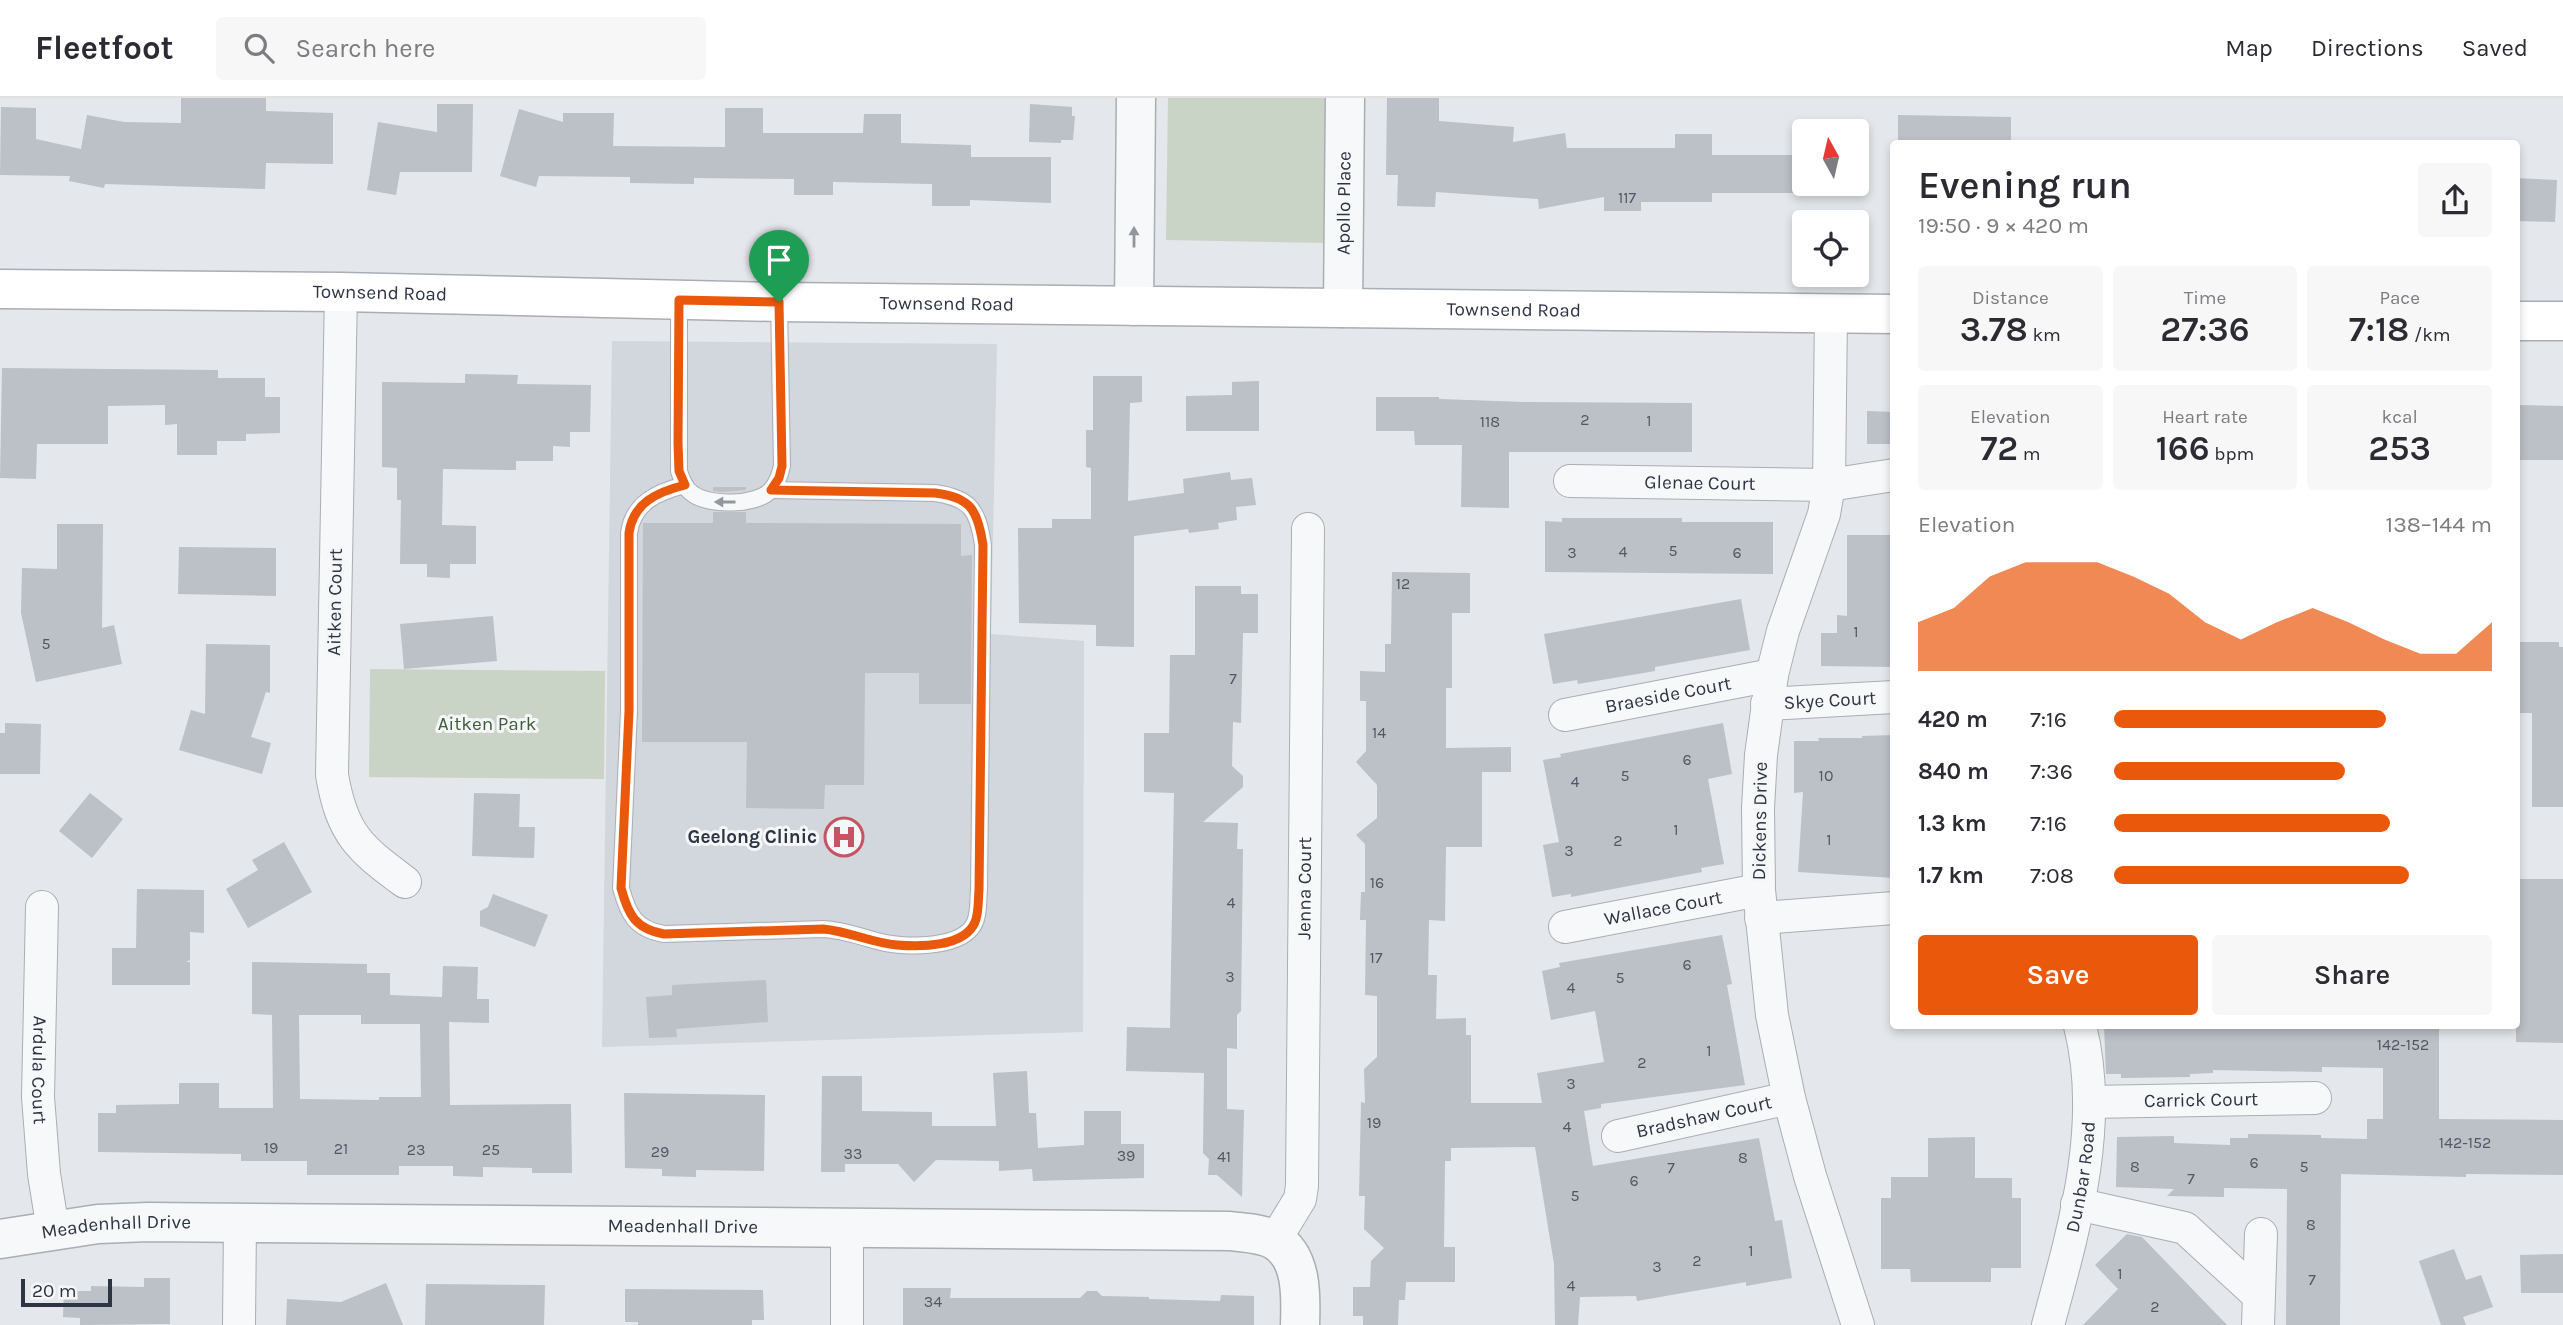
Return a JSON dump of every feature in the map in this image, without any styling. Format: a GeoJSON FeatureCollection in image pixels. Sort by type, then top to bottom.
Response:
{"type":"FeatureCollection","features":[{"type":"Feature","properties":{"kind":"main road","name":"Townsend Road"},"geometry":{"type":"LineString","coordinates":[[0,289],[341,292],[779,302],[1890,314]]}},
{"type":"Feature","properties":{"kind":"main road"},"geometry":{"type":"LineString","coordinates":[[2520,321],[2563,321]]}},
{"type":"Feature","properties":{"kind":"street"},"geometry":{"type":"LineString","coordinates":[[1134,306],[1136,98]]}},
{"type":"Feature","properties":{"kind":"street","name":"Apollo Place"},"geometry":{"type":"LineString","coordinates":[[1343,308],[1345,98]]}},
{"type":"Feature","properties":{"kind":"street","name":"Aitken Court"},"geometry":{"type":"LineString","coordinates":[[341,292],[332,775],[337,806],[348,829],[368,854],[405,882]]}},
{"type":"Feature","properties":{"kind":"street","name":"Dickens Drive"},"geometry":{"type":"LineString","coordinates":[[1831,313],[1829,485],[1824,514],[1783,631],[1770,689],[1758,808],[1760,904],[1772,1015],[1789,1098],[1810,1176],[1858,1325]]}},
{"type":"Feature","properties":{"kind":"street","name":"Glenae Court"},"geometry":{"type":"LineString","coordinates":[[1570,481],[1829,485],[1890,476]]}},
{"type":"Feature","properties":{"kind":"street","name":"Jenna Court"},"geometry":{"type":"LineString","coordinates":[[1275,1240],[1300,1199],[1302,1186],[1308,529]]}},
{"type":"Feature","properties":{"kind":"street","name":"Skye Court"},"geometry":{"type":"LineString","coordinates":[[1770,689],[1890,697]]}},
{"type":"Feature","properties":{"kind":"street","name":"Braeside Court"},"geometry":{"type":"LineString","coordinates":[[1565,715],[1770,689]]}},
{"type":"Feature","properties":{"kind":"street"},"geometry":{"type":"LineString","coordinates":[[1760,904],[1890,908]]}},
{"type":"Feature","properties":{"kind":"street","name":"Wallace Court"},"geometry":{"type":"LineString","coordinates":[[1565,927],[1760,904]]}},
{"type":"Feature","properties":{"kind":"street","name":"Ardula Court"},"geometry":{"type":"LineString","coordinates":[[42,907],[38,1097],[44,1174],[53,1230]]}},
{"type":"Feature","properties":{"kind":"street","name":"Dunbar Road"},"geometry":{"type":"LineString","coordinates":[[2048,1325],[2068,1250],[2089,1136],[2089,1102],[2081,1029]]}},
{"type":"Feature","properties":{"kind":"street","name":"Bradshaw Court"},"geometry":{"type":"LineString","coordinates":[[1618,1136],[1789,1098]]}},
{"type":"Feature","properties":{"kind":"street","name":"Carrick Court"},"geometry":{"type":"LineString","coordinates":[[2089,1102],[2315,1098]]}},
{"type":"Feature","properties":{"kind":"street"},"geometry":{"type":"LineString","coordinates":[[2077,1204],[2185,1228],[2258,1310]]}},
{"type":"Feature","properties":{"kind":"street","name":"Meadenhall Drive"},"geometry":{"type":"LineString","coordinates":[[0,1239],[53,1230],[148,1222],[1230,1231],[1257,1234],[1275,1240]]}},
{"type":"Feature","properties":{"kind":"street"},"geometry":{"type":"LineString","coordinates":[[239,1325],[240,1223]]}},
{"type":"Feature","properties":{"kind":"street"},"geometry":{"type":"LineString","coordinates":[[846,1325],[847,1229]]}},
{"type":"Feature","properties":{"kind":"street"},"geometry":{"type":"LineString","coordinates":[[2258,1310],[2261,1234]]}},
{"type":"Feature","properties":{"kind":"street"},"geometry":{"type":"LineString","coordinates":[[1275,1240],[1289,1255],[1297,1270],[1300,1325]]}},
{"type":"Feature","properties":{"kind":"lane"},"geometry":{"type":"LineString","coordinates":[[679,300],[679,471],[690,493],[705,501],[728,503],[758,498],[771,490],[779,478],[782,466],[779,302]]}},
{"type":"Feature","properties":{"kind":"lane"},"geometry":{"type":"LineString","coordinates":[[685,485],[668,489],[649,499],[638,508],[631,521],[629,711],[621,888],[625,905],[634,920],[649,932],[664,934],[823,929],[840,930],[898,945],[958,940],[969,932],[976,921],[979,877],[983,545],[976,513],[953,495],[771,490]]}},
{"type":"Feature","properties":{"kind":"shaded area","name":"Geelong Clinic"},"geometry":{"type":"Polygon","coordinates":[[[612,341],[997,344],[991,634],[1084,641],[1083,1032],[602,1047],[612,341]]]}},
{"type":"Feature","properties":{"kind":"green space"},"geometry":{"type":"Polygon","coordinates":[[[1168,98],[1328,98],[1326,243],[1166,240],[1168,98]]]}},
{"type":"Feature","properties":{"kind":"green space","name":"Aitken Park"},"geometry":{"type":"Polygon","coordinates":[[[370,669],[605,671],[604,779],[369,777],[370,669]]]}},
{"type":"Feature","properties":{"kind":"building"},"geometry":{"type":"Polygon","coordinates":[[[181,98],[266,98],[266,111],[333,113],[333,164],[266,163],[265,189],[105,184],[104,188],[69,181],[70,176],[0,175],[1,107],[36,108],[36,139],[81,149],[87,115],[124,122],[181,123],[181,98]]]}},
{"type":"Feature","properties":{"kind":"building"},"geometry":{"type":"Polygon","coordinates":[[[1387,98],[1439,98],[1439,121],[1514,127],[1513,142],[1565,133],[1567,148],[1675,148],[1675,134],[1712,134],[1712,155],[1792,155],[1792,193],[1712,193],[1712,202],[1641,202],[1641,211],[1604,211],[1604,197],[1539,209],[1538,199],[1436,192],[1435,207],[1397,206],[1398,175],[1386,175],[1387,98]]]}},
{"type":"Feature","properties":{"kind":"building"},"geometry":{"type":"Polygon","coordinates":[[[437,104],[473,104],[472,172],[400,172],[396,195],[367,190],[378,122],[437,132],[437,104]]]}},
{"type":"Feature","properties":{"kind":"building"},"geometry":{"type":"Polygon","coordinates":[[[1030,104],[1072,107],[1072,116],[1075,116],[1073,140],[1061,140],[1061,143],[1029,142],[1030,104]]]}},
{"type":"Feature","properties":{"kind":"building"},"geometry":{"type":"Polygon","coordinates":[[[725,108],[763,108],[763,133],[863,133],[864,114],[901,114],[901,143],[971,145],[971,157],[1051,157],[1051,203],[970,200],[970,206],[932,206],[932,184],[833,182],[833,195],[794,195],[794,179],[694,178],[694,184],[630,183],[630,177],[539,176],[536,187],[500,176],[519,109],[563,122],[563,113],[614,113],[613,146],[725,147],[725,108]]]}},
{"type":"Feature","properties":{"kind":"building"},"geometry":{"type":"Polygon","coordinates":[[[1898,115],[2011,117],[2011,140],[1898,140],[1898,115]]]}},
{"type":"Feature","properties":{"kind":"building"},"geometry":{"type":"Polygon","coordinates":[[[2520,178],[2557,180],[2555,222],[2520,221],[2520,178]]]}},
{"type":"Feature","properties":{"kind":"building"},"geometry":{"type":"Polygon","coordinates":[[[2,368],[218,370],[218,378],[265,378],[265,397],[280,397],[280,433],[246,434],[246,441],[217,441],[217,455],[177,455],[177,424],[165,425],[165,405],[108,406],[108,444],[37,444],[36,479],[0,478],[2,368]]]}},
{"type":"Feature","properties":{"kind":"building"},"geometry":{"type":"Polygon","coordinates":[[[465,374],[518,375],[517,384],[591,385],[590,432],[570,432],[570,447],[553,446],[553,461],[516,461],[516,470],[443,469],[442,525],[476,526],[476,564],[450,564],[450,578],[427,577],[427,564],[400,564],[401,500],[397,500],[397,468],[382,467],[382,382],[465,383],[465,374]]]}},
{"type":"Feature","properties":{"kind":"building"},"geometry":{"type":"Polygon","coordinates":[[[1093,376],[1142,376],[1142,402],[1130,403],[1128,501],[1184,493],[1183,479],[1230,472],[1231,480],[1252,478],[1256,505],[1236,507],[1237,520],[1218,523],[1219,529],[1189,533],[1188,529],[1134,536],[1134,647],[1096,646],[1096,625],[1019,623],[1018,528],[1052,528],[1052,519],[1091,519],[1091,468],[1086,467],[1086,430],[1093,430],[1093,376]]]}},
{"type":"Feature","properties":{"kind":"building"},"geometry":{"type":"Polygon","coordinates":[[[1259,381],[1259,431],[1186,431],[1186,396],[1232,395],[1232,382],[1259,381]]]}},
{"type":"Feature","properties":{"kind":"building"},"geometry":{"type":"Polygon","coordinates":[[[1376,397],[1439,397],[1525,402],[1692,403],[1692,452],[1509,452],[1509,508],[1461,507],[1462,445],[1415,445],[1414,431],[1376,431],[1376,397]]]}},
{"type":"Feature","properties":{"kind":"building"},"geometry":{"type":"Polygon","coordinates":[[[2520,405],[2563,406],[2563,460],[2520,460],[2520,405]]]}},
{"type":"Feature","properties":{"kind":"building"},"geometry":{"type":"Polygon","coordinates":[[[1867,411],[1890,412],[1890,444],[1867,444],[1867,411]]]}},
{"type":"Feature","properties":{"kind":"building"},"geometry":{"type":"Polygon","coordinates":[[[713,487],[746,487],[746,490],[722,492],[713,491],[713,487]]]}},
{"type":"Feature","properties":{"kind":"building"},"geometry":{"type":"Polygon","coordinates":[[[713,512],[746,512],[746,523],[961,524],[961,556],[972,555],[971,704],[919,704],[919,673],[865,673],[864,785],[825,785],[824,809],[746,808],[747,742],[642,742],[643,523],[713,523],[713,512]]]}},
{"type":"Feature","properties":{"kind":"building"},"geometry":{"type":"Polygon","coordinates":[[[1562,518],[1682,518],[1682,522],[1773,522],[1773,574],[1545,572],[1545,521],[1562,522],[1562,518]]]}},
{"type":"Feature","properties":{"kind":"building"},"geometry":{"type":"Polygon","coordinates":[[[57,524],[103,524],[102,628],[114,625],[122,664],[36,682],[21,613],[22,568],[57,569],[57,524]]]}},
{"type":"Feature","properties":{"kind":"building"},"geometry":{"type":"Polygon","coordinates":[[[1847,535],[1890,535],[1890,667],[1821,666],[1821,633],[1837,633],[1837,615],[1847,616],[1847,535]]]}},
{"type":"Feature","properties":{"kind":"building"},"geometry":{"type":"Polygon","coordinates":[[[179,547],[276,548],[276,596],[178,594],[179,547]]]}},
{"type":"Feature","properties":{"kind":"building"},"geometry":{"type":"Polygon","coordinates":[[[1392,572],[1470,573],[1470,613],[1452,613],[1452,688],[1446,688],[1446,748],[1511,747],[1511,772],[1482,772],[1482,847],[1446,847],[1445,921],[1429,920],[1428,975],[1437,975],[1436,1019],[1466,1018],[1466,1035],[1471,1035],[1471,1103],[1542,1103],[1537,1073],[1604,1062],[1595,1011],[1551,1020],[1542,971],[1560,967],[1559,963],[1722,935],[1732,984],[1727,985],[1745,1085],[1601,1104],[1601,1108],[1584,1111],[1593,1166],[1759,1138],[1775,1221],[1782,1220],[1792,1278],[1746,1286],[1746,1282],[1637,1301],[1636,1296],[1580,1297],[1578,1325],[1555,1325],[1554,1264],[1535,1147],[1451,1148],[1451,1161],[1445,1161],[1444,1247],[1455,1247],[1455,1282],[1406,1282],[1405,1300],[1399,1300],[1398,1325],[1363,1325],[1363,1316],[1353,1316],[1353,1287],[1370,1287],[1371,1261],[1384,1248],[1364,1229],[1365,1196],[1359,1196],[1361,1102],[1365,1103],[1364,1069],[1377,1057],[1377,996],[1365,995],[1366,920],[1360,920],[1361,892],[1365,892],[1365,844],[1356,835],[1377,818],[1377,785],[1356,762],[1366,751],[1366,701],[1360,701],[1360,671],[1385,672],[1385,644],[1391,644],[1392,572]]]}},
{"type":"Feature","properties":{"kind":"building"},"geometry":{"type":"Polygon","coordinates":[[[1195,586],[1241,586],[1241,594],[1258,594],[1258,633],[1243,633],[1241,723],[1233,722],[1232,766],[1243,776],[1243,787],[1203,822],[1238,823],[1237,849],[1243,849],[1241,1011],[1237,1015],[1237,1049],[1227,1048],[1227,1109],[1244,1110],[1242,1197],[1217,1175],[1208,1175],[1209,1159],[1203,1153],[1204,1073],[1126,1071],[1127,1027],[1170,1028],[1174,793],[1144,792],[1144,733],[1169,733],[1170,655],[1195,655],[1195,586]]]}},
{"type":"Feature","properties":{"kind":"building"},"geometry":{"type":"Polygon","coordinates":[[[1741,599],[1750,650],[1655,667],[1655,671],[1578,684],[1577,680],[1553,684],[1544,634],[1741,599]]]}},
{"type":"Feature","properties":{"kind":"building"},"geometry":{"type":"Polygon","coordinates":[[[493,616],[497,661],[404,669],[400,624],[493,616]]]}},
{"type":"Feature","properties":{"kind":"building"},"geometry":{"type":"Polygon","coordinates":[[[2520,642],[2559,642],[2559,647],[2563,647],[2563,807],[2532,807],[2532,713],[2520,713],[2520,642]]]}},
{"type":"Feature","properties":{"kind":"building"},"geometry":{"type":"Polygon","coordinates":[[[206,644],[270,645],[270,693],[266,692],[251,737],[271,743],[262,774],[179,750],[191,710],[205,714],[206,644]]]}},
{"type":"Feature","properties":{"kind":"building"},"geometry":{"type":"Polygon","coordinates":[[[5,723],[41,724],[40,774],[0,774],[0,733],[5,733],[5,723]]]}},
{"type":"Feature","properties":{"kind":"building"},"geometry":{"type":"Polygon","coordinates":[[[1723,723],[1732,774],[1708,779],[1724,864],[1701,868],[1702,872],[1571,897],[1571,894],[1552,897],[1543,845],[1559,842],[1543,760],[1561,757],[1560,754],[1723,723]]]}},
{"type":"Feature","properties":{"kind":"building"},"geometry":{"type":"Polygon","coordinates":[[[1890,735],[1890,878],[1798,872],[1803,792],[1794,793],[1794,741],[1890,735]]]}},
{"type":"Feature","properties":{"kind":"building"},"geometry":{"type":"Polygon","coordinates":[[[90,793],[123,819],[92,858],[59,831],[90,793]]]}},
{"type":"Feature","properties":{"kind":"building"},"geometry":{"type":"Polygon","coordinates":[[[474,793],[520,794],[519,827],[535,827],[534,858],[472,856],[474,793]]]}},
{"type":"Feature","properties":{"kind":"building"},"geometry":{"type":"Polygon","coordinates":[[[284,842],[312,892],[248,928],[226,889],[258,870],[252,860],[284,842]]]}},
{"type":"Feature","properties":{"kind":"building"},"geometry":{"type":"Polygon","coordinates":[[[2520,879],[2563,879],[2563,1043],[2516,1042],[2516,1029],[2520,1029],[2520,879]]]}},
{"type":"Feature","properties":{"kind":"building"},"geometry":{"type":"Polygon","coordinates":[[[137,889],[204,890],[204,933],[190,932],[190,960],[186,962],[190,962],[190,985],[112,985],[112,948],[136,948],[137,889]]]}},
{"type":"Feature","properties":{"kind":"building"},"geometry":{"type":"Polygon","coordinates":[[[493,894],[548,915],[535,947],[480,926],[480,911],[488,907],[493,894]]]}},
{"type":"Feature","properties":{"kind":"building"},"geometry":{"type":"Polygon","coordinates":[[[252,962],[367,964],[367,973],[390,973],[390,995],[442,997],[443,966],[478,967],[477,999],[489,999],[489,1023],[449,1022],[450,1105],[571,1104],[572,1173],[532,1173],[532,1168],[483,1167],[483,1177],[453,1176],[453,1166],[399,1166],[399,1175],[307,1175],[307,1161],[241,1161],[241,1154],[98,1152],[98,1113],[116,1113],[116,1105],[179,1104],[179,1083],[219,1083],[219,1108],[273,1108],[272,1015],[252,1014],[252,962]],[[299,1015],[300,1099],[379,1100],[379,1097],[421,1097],[420,1024],[361,1024],[361,1015],[299,1015]]]}},
{"type":"Feature","properties":{"kind":"building"},"geometry":{"type":"Polygon","coordinates":[[[766,980],[768,1022],[676,1029],[677,1037],[649,1038],[646,997],[672,995],[672,985],[766,980]]]}},
{"type":"Feature","properties":{"kind":"building"},"geometry":{"type":"Polygon","coordinates":[[[2104,1029],[2439,1029],[2439,1119],[2563,1120],[2563,1175],[2466,1174],[2466,1177],[2341,1174],[2340,1325],[2286,1325],[2287,1189],[2224,1188],[2224,1197],[2167,1196],[2174,1189],[2116,1187],[2117,1137],[2174,1136],[2174,1143],[2230,1145],[2230,1138],[2248,1138],[2248,1134],[2367,1139],[2367,1119],[2383,1119],[2383,1068],[2322,1067],[2322,1072],[2213,1070],[2213,1073],[2190,1074],[2190,1077],[2121,1078],[2121,1074],[2106,1074],[2104,1029]]]}},
{"type":"Feature","properties":{"kind":"building"},"geometry":{"type":"Polygon","coordinates":[[[1027,1071],[1029,1113],[1036,1113],[1038,1148],[1084,1145],[1084,1111],[1121,1111],[1121,1144],[1144,1144],[1144,1178],[1033,1181],[1032,1169],[999,1171],[999,1161],[936,1160],[914,1182],[898,1164],[845,1164],[845,1172],[821,1172],[822,1076],[862,1076],[862,1111],[932,1112],[932,1126],[996,1126],[993,1073],[1027,1071]]]}},
{"type":"Feature","properties":{"kind":"building"},"geometry":{"type":"Polygon","coordinates":[[[624,1093],[765,1095],[764,1171],[696,1170],[696,1177],[662,1176],[662,1169],[625,1168],[624,1093]]]}},
{"type":"Feature","properties":{"kind":"building"},"geometry":{"type":"Polygon","coordinates":[[[1975,1137],[1975,1178],[2012,1178],[2012,1198],[2021,1198],[2021,1268],[1991,1268],[1991,1282],[1911,1282],[1910,1269],[1881,1269],[1881,1198],[1891,1198],[1891,1177],[1928,1177],[1928,1138],[1975,1137]]]}},
{"type":"Feature","properties":{"kind":"building"},"geometry":{"type":"Polygon","coordinates":[[[2127,1234],[2142,1237],[2227,1325],[2083,1325],[2118,1289],[2095,1265],[2127,1234]]]}},
{"type":"Feature","properties":{"kind":"building"},"geometry":{"type":"Polygon","coordinates":[[[2454,1249],[2466,1280],[2481,1275],[2493,1307],[2463,1317],[2466,1325],[2441,1325],[2419,1261],[2454,1249]]]}},
{"type":"Feature","properties":{"kind":"building"},"geometry":{"type":"Polygon","coordinates":[[[2563,1254],[2563,1293],[2521,1293],[2520,1255],[2563,1254]]]}},
{"type":"Feature","properties":{"kind":"building"},"geometry":{"type":"Polygon","coordinates":[[[144,1278],[170,1278],[170,1324],[80,1325],[80,1318],[63,1317],[64,1291],[91,1291],[91,1286],[144,1287],[144,1278]]]}},
{"type":"Feature","properties":{"kind":"building"},"geometry":{"type":"Polygon","coordinates":[[[386,1283],[403,1325],[286,1325],[287,1299],[341,1302],[386,1283]]]}},
{"type":"Feature","properties":{"kind":"building"},"geometry":{"type":"Polygon","coordinates":[[[426,1284],[545,1285],[544,1325],[425,1325],[426,1284]]]}},
{"type":"Feature","properties":{"kind":"building"},"geometry":{"type":"Polygon","coordinates":[[[903,1288],[951,1288],[950,1298],[1080,1298],[1087,1291],[1097,1291],[1102,1296],[1149,1299],[1220,1301],[1221,1295],[1254,1296],[1254,1325],[903,1325],[903,1288]]]}},
{"type":"Feature","properties":{"kind":"building"},"geometry":{"type":"Polygon","coordinates":[[[625,1289],[763,1290],[764,1320],[752,1320],[752,1325],[638,1325],[638,1322],[625,1322],[625,1289]]]}},
{"type":"Feature","properties":{"kind":"place","name":"Geelong Clinic"},"geometry":{"type":"Point","coordinates":[844,837]}},
{"type":"Feature","properties":{"kind":"route"},"geometry":{"type":"LineString","coordinates":[[679,300],[779,302],[782,466],[779,478],[771,490],[953,495],[976,513],[980,526],[983,545],[979,890],[976,921],[969,932],[958,940],[898,945],[840,930],[823,929],[664,934],[649,932],[634,920],[625,905],[621,888],[629,711],[629,533],[631,521],[638,508],[668,489],[685,485],[679,471],[678,443],[679,300]]}}]}
